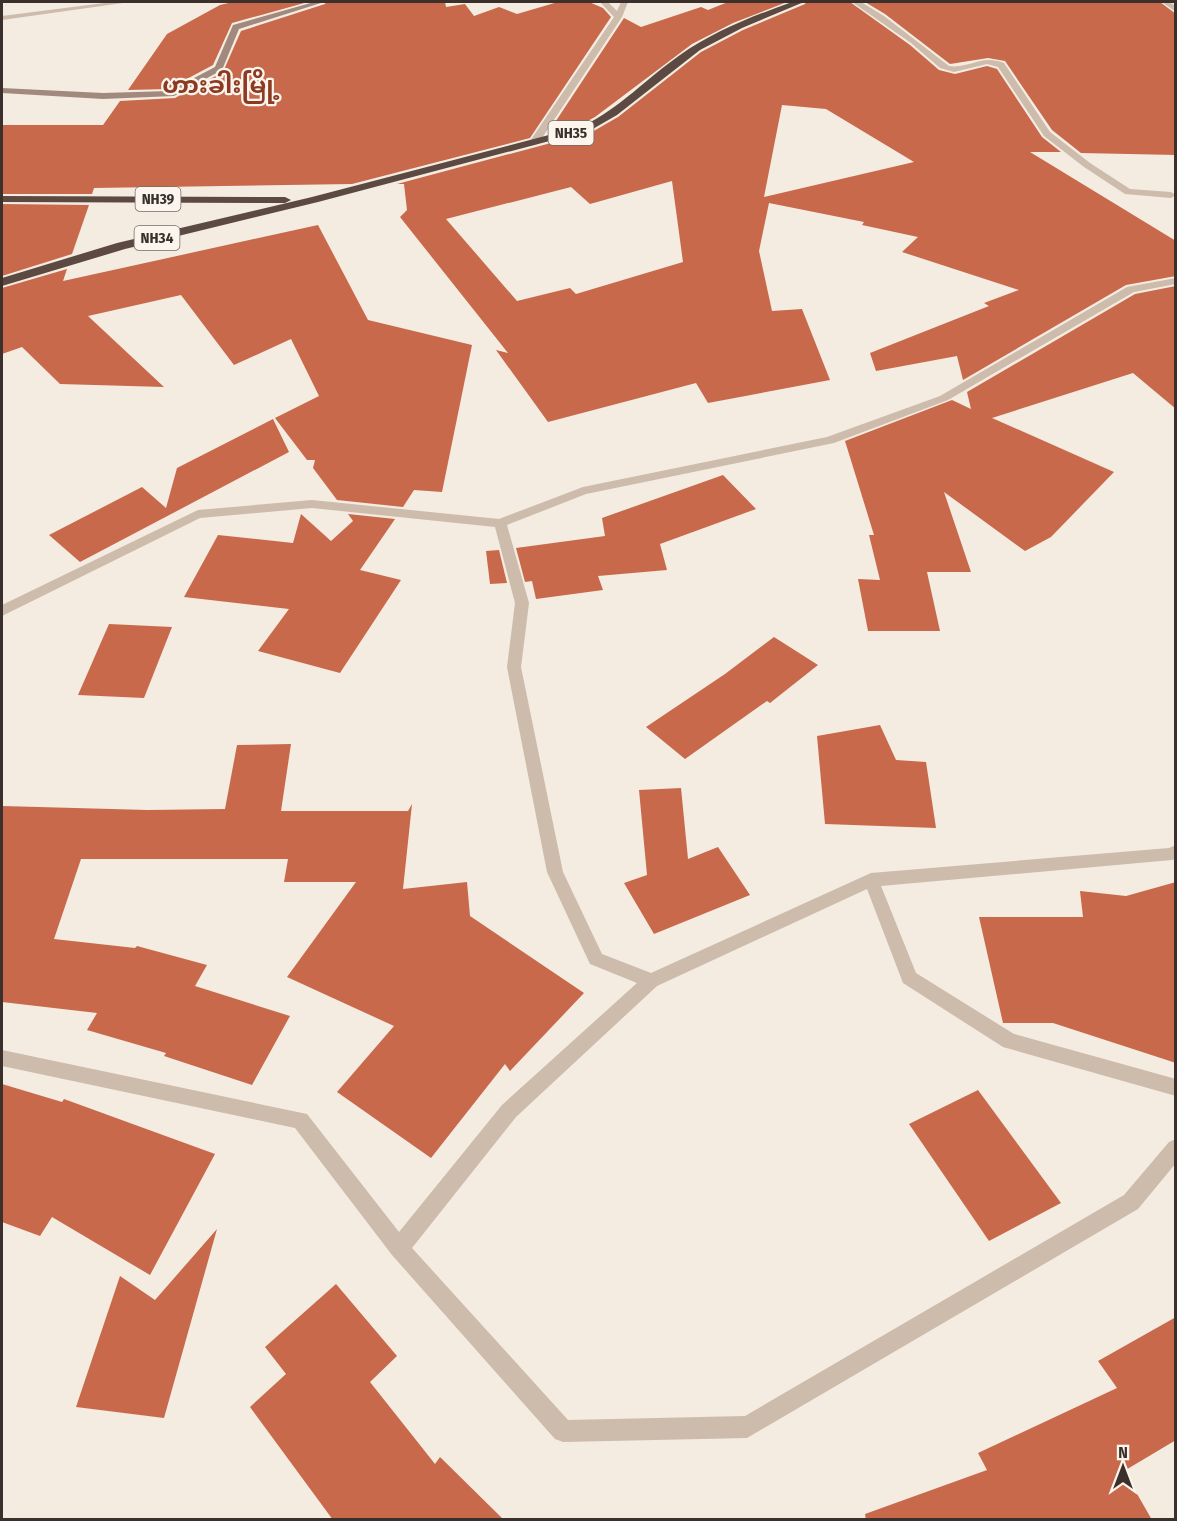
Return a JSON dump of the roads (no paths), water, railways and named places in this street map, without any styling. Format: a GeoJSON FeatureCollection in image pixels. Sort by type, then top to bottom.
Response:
{"type":"FeatureCollection","features":[{"type":"Feature","properties":{"kind":"highway","name":"NH35"},"geometry":{"type":"LineString","coordinates":[[314,200],[587,128],[609,119],[683,57],[719,35],[799,2]]}},
{"type":"Feature","properties":{"kind":"highway","name":"NH39"},"geometry":{"type":"LineString","coordinates":[[2,199],[314,200]]}},
{"type":"Feature","properties":{"kind":"highway","name":"NH34"},"geometry":{"type":"LineString","coordinates":[[2,282],[121,246],[314,200]]}},
{"type":"Feature","properties":{"kind":"street"},"geometry":{"type":"LineString","coordinates":[[2,18],[126,2]]}},
{"type":"Feature","properties":{"kind":"street"},"geometry":{"type":"LineString","coordinates":[[2,91],[104,96],[171,94],[219,68],[236,27],[320,2]]}},
{"type":"Feature","properties":{"kind":"street"},"geometry":{"type":"LineString","coordinates":[[604,2],[618,17]]}},
{"type":"Feature","properties":{"kind":"street"},"geometry":{"type":"LineString","coordinates":[[532,144],[618,17],[624,2]]}},
{"type":"Feature","properties":{"kind":"street"},"geometry":{"type":"LineString","coordinates":[[856,2],[899,30],[945,68],[957,69],[986,61],[1001,65],[1047,134],[1087,165],[1128,192],[1174,196]]}},
{"type":"Feature","properties":{"kind":"street"},"geometry":{"type":"LineString","coordinates":[[1165,2],[1176,10]]}},
{"type":"Feature","properties":{"kind":"street"},"geometry":{"type":"LineString","coordinates":[[2,611],[24,598],[198,514],[312,504],[500,523],[583,491],[841,436],[944,398],[1131,290],[1176,281]]}},
{"type":"Feature","properties":{"kind":"street"},"geometry":{"type":"LineString","coordinates":[[500,523],[522,603],[514,667],[555,872],[596,959],[651,981]]}},
{"type":"Feature","properties":{"kind":"street"},"geometry":{"type":"LineString","coordinates":[[399,1248],[509,1111],[651,981],[871,880],[1172,854],[1176,851]]}},
{"type":"Feature","properties":{"kind":"street"},"geometry":{"type":"LineString","coordinates":[[871,880],[909,978],[1009,1041],[1176,1088]]}},
{"type":"Feature","properties":{"kind":"street"},"geometry":{"type":"LineString","coordinates":[[2,1058],[300,1120],[399,1248],[563,1431],[747,1427],[1131,1202],[1176,1148]]}},
{"type":"Feature","properties":{"kind":"district","name":"ဟားခါးမြို့"},"geometry":{"type":"Point","coordinates":[221,85]}}]}
